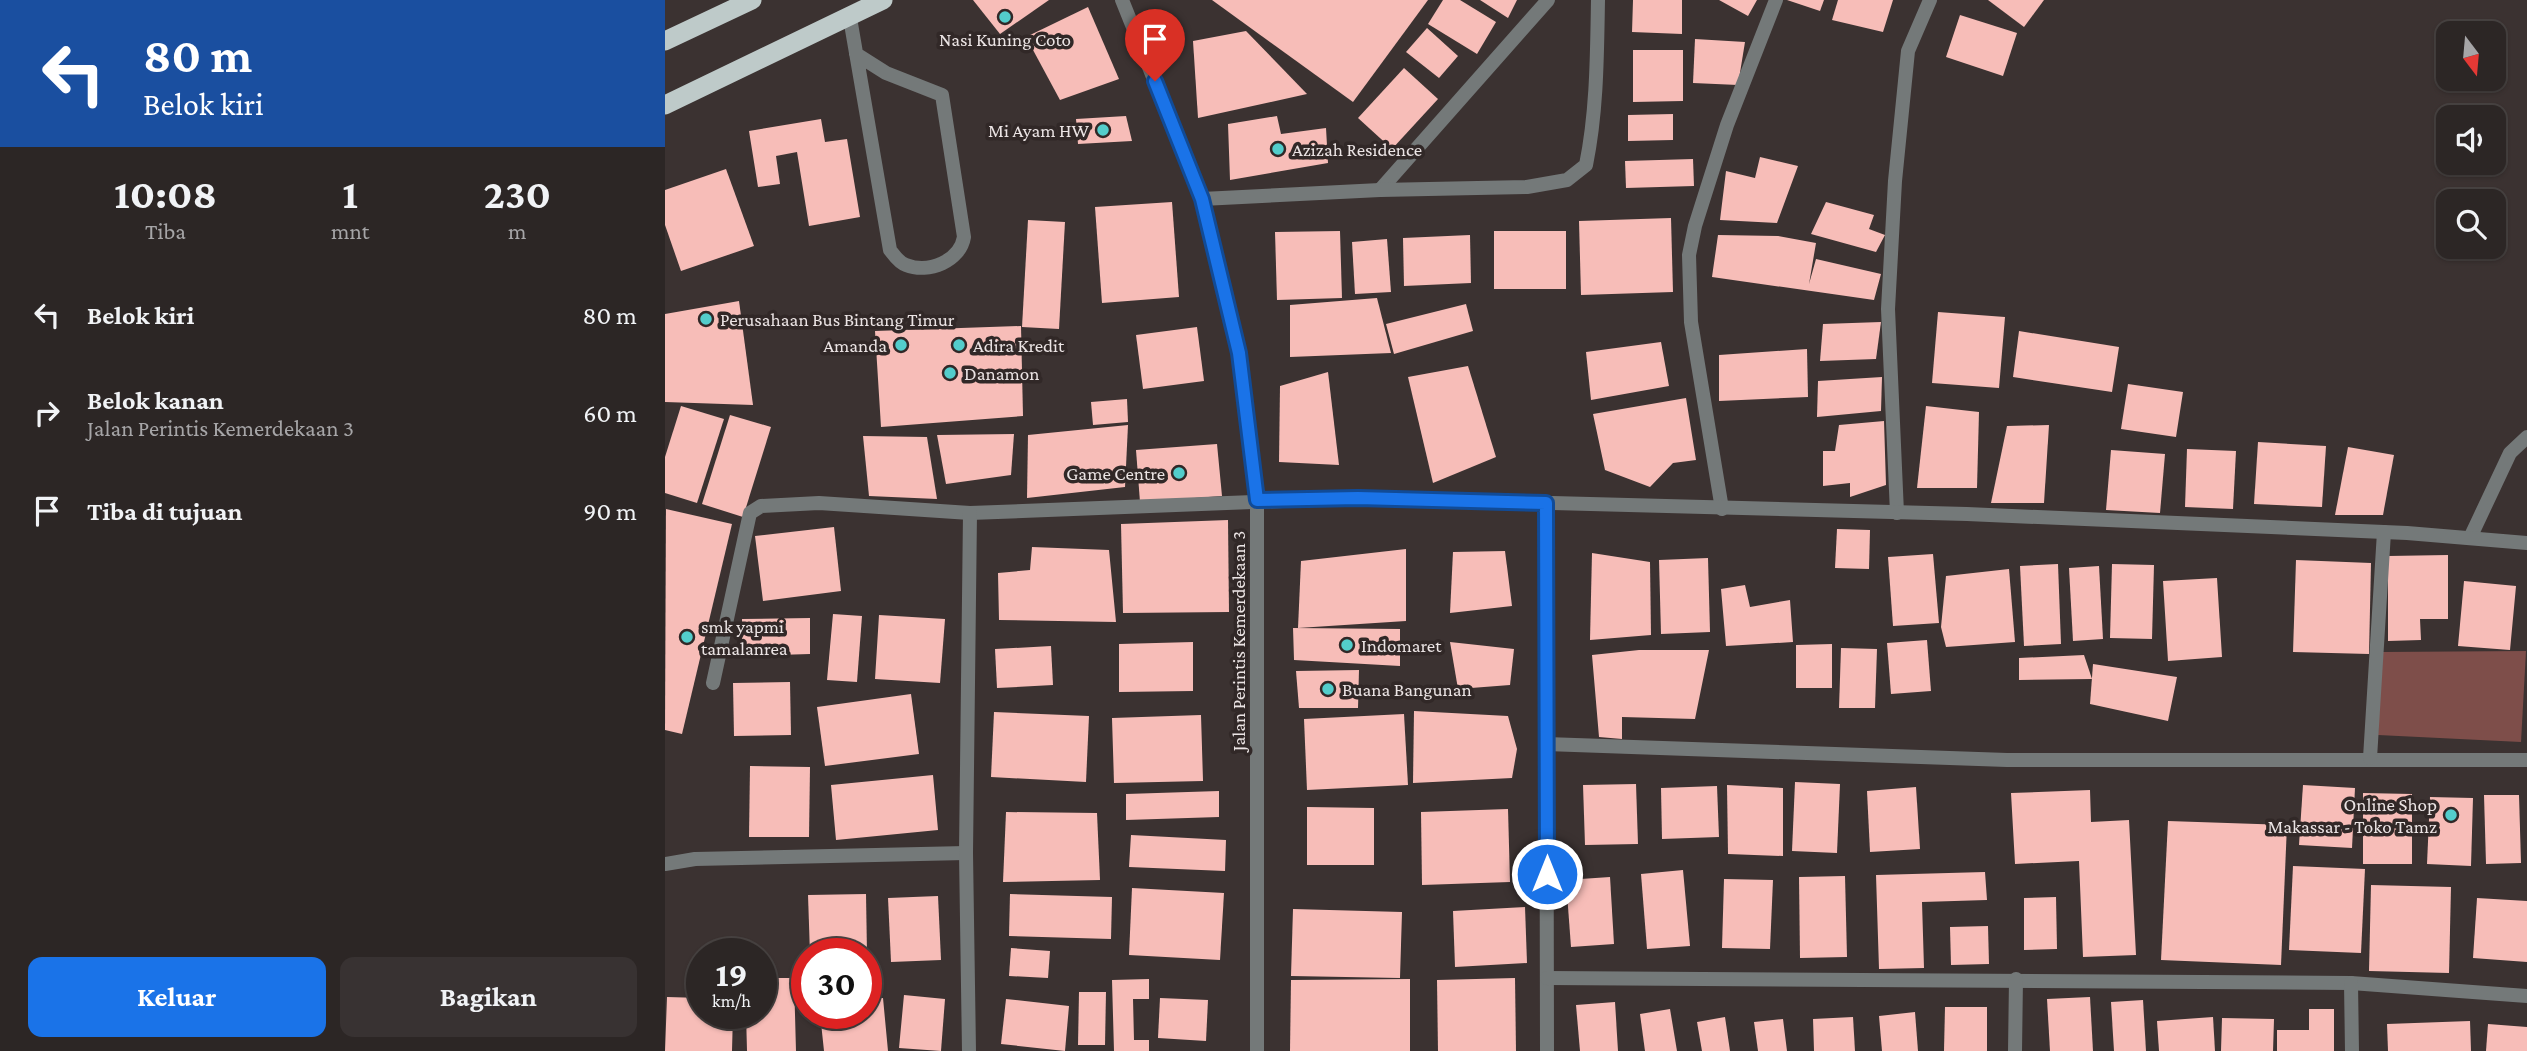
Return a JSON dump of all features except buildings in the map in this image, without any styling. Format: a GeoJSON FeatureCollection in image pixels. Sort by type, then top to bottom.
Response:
{"type":"FeatureCollection","features":[{"type":"Feature","properties":{"kind":"highway"},"geometry":{"type":"LineString","coordinates":[[665,40],[752,0]]}},
{"type":"Feature","properties":{"kind":"highway"},"geometry":{"type":"LineString","coordinates":[[665,105],[883,0]]}},
{"type":"Feature","properties":{"kind":"street","name":"Jalan Perintis Kemerdekaan 3"},"geometry":{"type":"LineString","coordinates":[[1122,0],[1202,199],[1239,353],[1257,500],[1257,1051]]}},
{"type":"Feature","properties":{"kind":"street"},"geometry":{"type":"LineString","coordinates":[[1380,190],[1548,0]]}},
{"type":"Feature","properties":{"kind":"street"},"geometry":{"type":"LineString","coordinates":[[1202,199],[1380,190],[1527,187],[1555,183],[1578,174],[1586,165],[1590,145],[1596,81],[1598,0]]}},
{"type":"Feature","properties":{"kind":"street"},"geometry":{"type":"LineString","coordinates":[[1722,509],[1691,322],[1689,255],[1695,226],[1727,125],[1776,0]]}},
{"type":"Feature","properties":{"kind":"street"},"geometry":{"type":"LineString","coordinates":[[1897,513],[1888,309],[1895,181],[1908,51],[1930,0]]}},
{"type":"Feature","properties":{"kind":"street"},"geometry":{"type":"LineString","coordinates":[[850,18],[856,54],[890,250],[904,265],[917,268],[947,262],[963,246],[964,237],[942,95],[886,73],[856,54]]}},
{"type":"Feature","properties":{"kind":"street"},"geometry":{"type":"LineString","coordinates":[[2470,538],[2510,453],[2527,437]]}},
{"type":"Feature","properties":{"kind":"street"},"geometry":{"type":"LineString","coordinates":[[713,683],[750,513],[755,508],[819,503],[970,513],[1358,498],[1897,513],[2384,532],[2527,542]]}},
{"type":"Feature","properties":{"kind":"street"},"geometry":{"type":"LineString","coordinates":[[1546,503],[1547,1051]]}},
{"type":"Feature","properties":{"kind":"street"},"geometry":{"type":"LineString","coordinates":[[969,1051],[966,853],[970,513]]}},
{"type":"Feature","properties":{"kind":"street"},"geometry":{"type":"LineString","coordinates":[[2370,758],[2384,532]]}},
{"type":"Feature","properties":{"kind":"street"},"geometry":{"type":"LineString","coordinates":[[1546,744],[2007,760],[2527,760]]}},
{"type":"Feature","properties":{"kind":"street"},"geometry":{"type":"LineString","coordinates":[[665,864],[695,859],[966,853]]}},
{"type":"Feature","properties":{"kind":"street"},"geometry":{"type":"LineString","coordinates":[[1547,978],[2351,983],[2527,996]]}},
{"type":"Feature","properties":{"kind":"street"},"geometry":{"type":"LineString","coordinates":[[2015,1051],[2016,979]]}},
{"type":"Feature","properties":{"kind":"street"},"geometry":{"type":"LineString","coordinates":[[2351,983],[2351,1051]]}},
{"type":"Feature","properties":{"kind":"shaded area"},"geometry":{"type":"Polygon","coordinates":[[[2526,651],[2521,742],[2378,735],[2382,652],[2526,651]]]}},
{"type":"Feature","properties":{"kind":"place","name":"Nasi Kuning Coto"},"geometry":{"type":"Point","coordinates":[1005,17]}},
{"type":"Feature","properties":{"kind":"place","name":"Mi Ayam HW"},"geometry":{"type":"Point","coordinates":[1103,130]}},
{"type":"Feature","properties":{"kind":"place","name":"Azizah Residence"},"geometry":{"type":"Point","coordinates":[1278,149]}},
{"type":"Feature","properties":{"kind":"place","name":"Perusahaan Bus Bintang Timur"},"geometry":{"type":"Point","coordinates":[706,319]}},
{"type":"Feature","properties":{"kind":"place","name":"Amanda"},"geometry":{"type":"Point","coordinates":[901,345]}},
{"type":"Feature","properties":{"kind":"place","name":"Adira Kredit"},"geometry":{"type":"Point","coordinates":[959,345]}},
{"type":"Feature","properties":{"kind":"place","name":"Danamon"},"geometry":{"type":"Point","coordinates":[950,373]}},
{"type":"Feature","properties":{"kind":"place","name":"Game Centre"},"geometry":{"type":"Point","coordinates":[1179,473]}},
{"type":"Feature","properties":{"kind":"place","name":"smk yapmi tamalanrea"},"geometry":{"type":"Point","coordinates":[687,637]}},
{"type":"Feature","properties":{"kind":"place","name":"Indomaret"},"geometry":{"type":"Point","coordinates":[1347,645]}},
{"type":"Feature","properties":{"kind":"place","name":"Buana Bangunan"},"geometry":{"type":"Point","coordinates":[1328,689]}},
{"type":"Feature","properties":{"kind":"place","name":"Online Shop Makassar - Toko Tamz"},"geometry":{"type":"Point","coordinates":[2451,815]}},
{"type":"Feature","properties":{"kind":"route"},"geometry":{"type":"LineString","coordinates":[[1155,81],[1202,199],[1239,353],[1257,500],[1358,498],[1546,503],[1547,874]]}}]}
